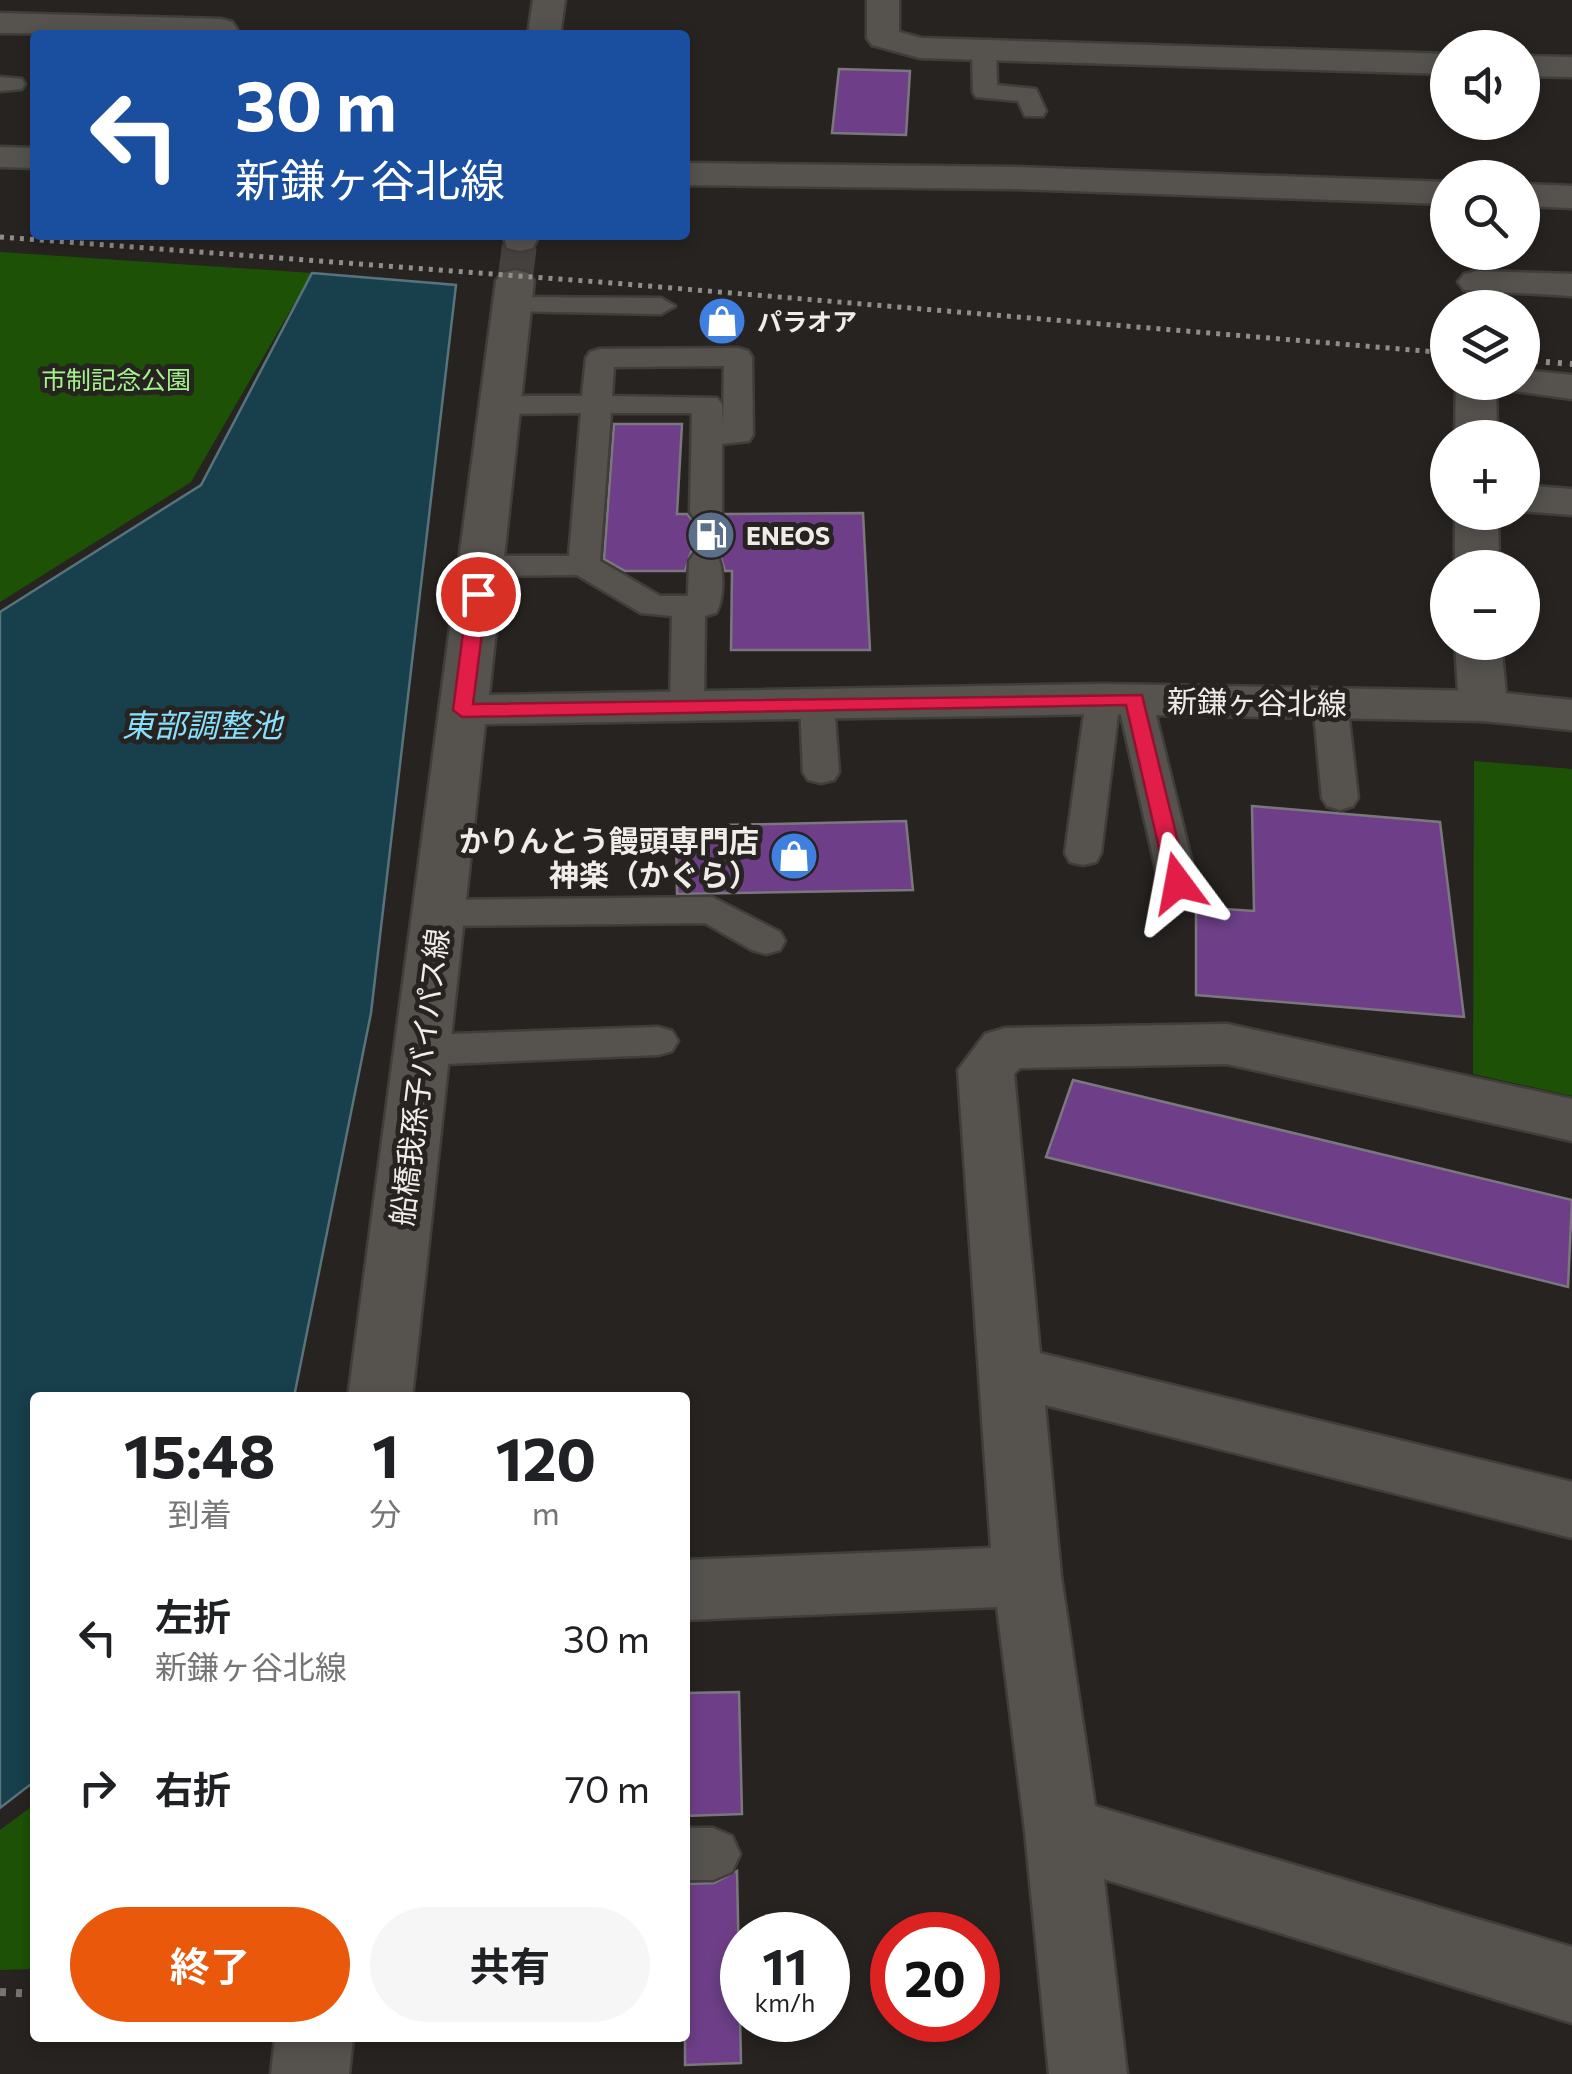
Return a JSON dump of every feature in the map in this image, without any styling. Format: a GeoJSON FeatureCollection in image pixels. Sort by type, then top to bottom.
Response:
{"type":"FeatureCollection","features":[{"type":"Feature","properties":{"kind":"street"},"geometry":{"type":"LineString","coordinates":[[545,30],[550,0]]}},
{"type":"Feature","properties":{"kind":"street"},"geometry":{"type":"LineString","coordinates":[[883,0],[884,38],[920,48],[1430,63]]}},
{"type":"Feature","properties":{"kind":"street"},"geometry":{"type":"LineString","coordinates":[[0,23],[224,21]]}},
{"type":"Feature","properties":{"kind":"street"},"geometry":{"type":"LineString","coordinates":[[1540,66],[1572,67]]}},
{"type":"Feature","properties":{"kind":"street"},"geometry":{"type":"LineString","coordinates":[[0,156],[30,158]]}},
{"type":"Feature","properties":{"kind":"street"},"geometry":{"type":"LineString","coordinates":[[690,174],[1013,178],[1430,192]]}},
{"type":"Feature","properties":{"kind":"street"},"geometry":{"type":"LineString","coordinates":[[1540,196],[1572,197]]}},
{"type":"Feature","properties":{"kind":"street"},"geometry":{"type":"LineString","coordinates":[[1474,281],[1572,285]]}},
{"type":"Feature","properties":{"kind":"street","name":"船橋我孫子バイパス線"},"geometry":{"type":"LineString","coordinates":[[381,1392],[514,293]]}},
{"type":"Feature","properties":{"kind":"street"},"geometry":{"type":"LineString","coordinates":[[1540,384],[1572,387]]}},
{"type":"Feature","properties":{"kind":"street"},"geometry":{"type":"LineString","coordinates":[[1540,499],[1572,502]]}},
{"type":"Feature","properties":{"kind":"street"},"geometry":{"type":"LineString","coordinates":[[1480,660],[1484,706]]}},
{"type":"Feature","properties":{"kind":"street","name":"新鎌ヶ谷北線"},"geometry":{"type":"LineString","coordinates":[[462,710],[1119,699],[1484,706],[1572,715]]}},
{"type":"Feature","properties":{"kind":"street"},"geometry":{"type":"LineString","coordinates":[[1088,2074],[1062,1831],[1026,1576],[986,1070],[1005,1048],[1226,1044],[1572,1120]]}},
{"type":"Feature","properties":{"kind":"street"},"geometry":{"type":"LineString","coordinates":[[1010,1372],[1572,1510]]}},
{"type":"Feature","properties":{"kind":"street"},"geometry":{"type":"LineString","coordinates":[[690,1590],[1026,1576]]}},
{"type":"Feature","properties":{"kind":"street"},"geometry":{"type":"LineString","coordinates":[[1062,1831],[1572,1985]]}},
{"type":"Feature","properties":{"kind":"street"},"geometry":{"type":"LineString","coordinates":[[310,2074],[314,2042]]}},
{"type":"Feature","properties":{"kind":"lane"},"geometry":{"type":"LineString","coordinates":[[984,50],[985,92],[1027,94],[1034,111]]}},
{"type":"Feature","properties":{"kind":"lane"},"geometry":{"type":"LineString","coordinates":[[514,293],[662,306]]}},
{"type":"Feature","properties":{"kind":"lane"},"geometry":{"type":"LineString","coordinates":[[584,565],[593,532],[599,459],[596,404],[600,358],[738,357],[738,435],[700,451]]}},
{"type":"Feature","properties":{"kind":"lane"},"geometry":{"type":"LineString","coordinates":[[500,405],[708,404],[700,451],[699,500]]}},
{"type":"Feature","properties":{"kind":"lane"},"geometry":{"type":"LineString","coordinates":[[481,566],[584,565],[653,606],[704,606],[705,562]]}},
{"type":"Feature","properties":{"kind":"lane"},"geometry":{"type":"LineString","coordinates":[[687,705],[689,606]]}},
{"type":"Feature","properties":{"kind":"lane"},"geometry":{"type":"LineString","coordinates":[[1083,853],[1119,699]]}},
{"type":"Feature","properties":{"kind":"lane"},"geometry":{"type":"LineString","coordinates":[[1119,699],[1178,883]]}},
{"type":"Feature","properties":{"kind":"lane"},"geometry":{"type":"LineString","coordinates":[[1330,701],[1340,798]]}},
{"type":"Feature","properties":{"kind":"lane"},"geometry":{"type":"LineString","coordinates":[[817,703],[821,772]]}},
{"type":"Feature","properties":{"kind":"lane"},"geometry":{"type":"LineString","coordinates":[[439,912],[712,910],[766,941]]}},
{"type":"Feature","properties":{"kind":"lane"},"geometry":{"type":"LineString","coordinates":[[422,1050],[658,1041]]}},
{"type":"Feature","properties":{"kind":"path"},"geometry":{"type":"LineString","coordinates":[[0,1992],[30,1994]]}},
{"type":"Feature","properties":{"kind":"green space","name":"市制記念公園"},"geometry":{"type":"Polygon","coordinates":[[[0,252],[312,273],[191,482],[0,602],[0,252]]]}},
{"type":"Feature","properties":{"kind":"green space"},"geometry":{"type":"Polygon","coordinates":[[[1474,761],[1572,769],[1572,1096],[1473,1074],[1474,761]]]}},
{"type":"Feature","properties":{"kind":"green space"},"geometry":{"type":"Polygon","coordinates":[[[30,1808],[30,1969],[0,1970],[0,1830],[30,1808]]]}},
{"type":"Feature","properties":{"kind":"water","name":"東部調整池"},"geometry":{"type":"Polygon","coordinates":[[[312,273],[456,285],[371,1013],[295,1392],[30,1392],[30,1785],[0,1808],[0,612],[201,485],[312,273]]]}},
{"type":"Feature","properties":{"kind":"building"},"geometry":{"type":"Polygon","coordinates":[[[839,69],[910,71],[906,135],[832,133],[839,69]]]}},
{"type":"Feature","properties":{"kind":"building"},"geometry":{"type":"Polygon","coordinates":[[[614,424],[682,424],[677,514],[687,514],[695,523],[717,523],[725,514],[863,513],[870,650],[731,650],[732,571],[725,571],[719,552],[691,552],[685,571],[625,571],[604,559],[614,424]]]}},
{"type":"Feature","properties":{"kind":"building"},"geometry":{"type":"Polygon","coordinates":[[[1252,806],[1440,822],[1464,1017],[1196,995],[1196,907],[1254,911],[1252,806]]]}},
{"type":"Feature","properties":{"kind":"building"},"geometry":{"type":"Polygon","coordinates":[[[906,821],[913,890],[677,894],[676,826],[906,821]]]}},
{"type":"Feature","properties":{"kind":"building"},"geometry":{"type":"Polygon","coordinates":[[[1073,1080],[1572,1200],[1568,1287],[1046,1157],[1073,1080]]]}},
{"type":"Feature","properties":{"kind":"building"},"geometry":{"type":"Polygon","coordinates":[[[739,1692],[742,1814],[690,1816],[690,1693],[739,1692]]]}},
{"type":"Feature","properties":{"kind":"building"},"geometry":{"type":"Polygon","coordinates":[[[737,1871],[738,1912],[720,1912],[720,2042],[741,2042],[741,2063],[685,2065],[685,2042],[690,2042],[690,1884],[714,1883],[737,1871]]]}},
{"type":"Feature","properties":{"kind":"tunnel"},"geometry":{"type":"LineString","coordinates":[[515,281],[520,240]]}},
{"type":"Feature","properties":{"kind":"railway"},"geometry":{"type":"LineString","coordinates":[[0,237],[30,239]]}},
{"type":"Feature","properties":{"kind":"railway"},"geometry":{"type":"LineString","coordinates":[[40,240],[1430,351]]}},
{"type":"Feature","properties":{"kind":"railway"},"geometry":{"type":"LineString","coordinates":[[1540,361],[1572,364]]}},
{"type":"Feature","properties":{"kind":"place","name":"パラオア"},"geometry":{"type":"Point","coordinates":[722,321]}},
{"type":"Feature","properties":{"kind":"place","name":"ENEOS"},"geometry":{"type":"Point","coordinates":[711,535]}},
{"type":"Feature","properties":{"kind":"place","name":"かりんとう饅頭専門店 神楽（かぐら）"},"geometry":{"type":"Point","coordinates":[794,856]}},
{"type":"Feature","properties":{"kind":"route"},"geometry":{"type":"LineString","coordinates":[[478,594],[462,710],[1135,699],[1178,883]]}}]}
